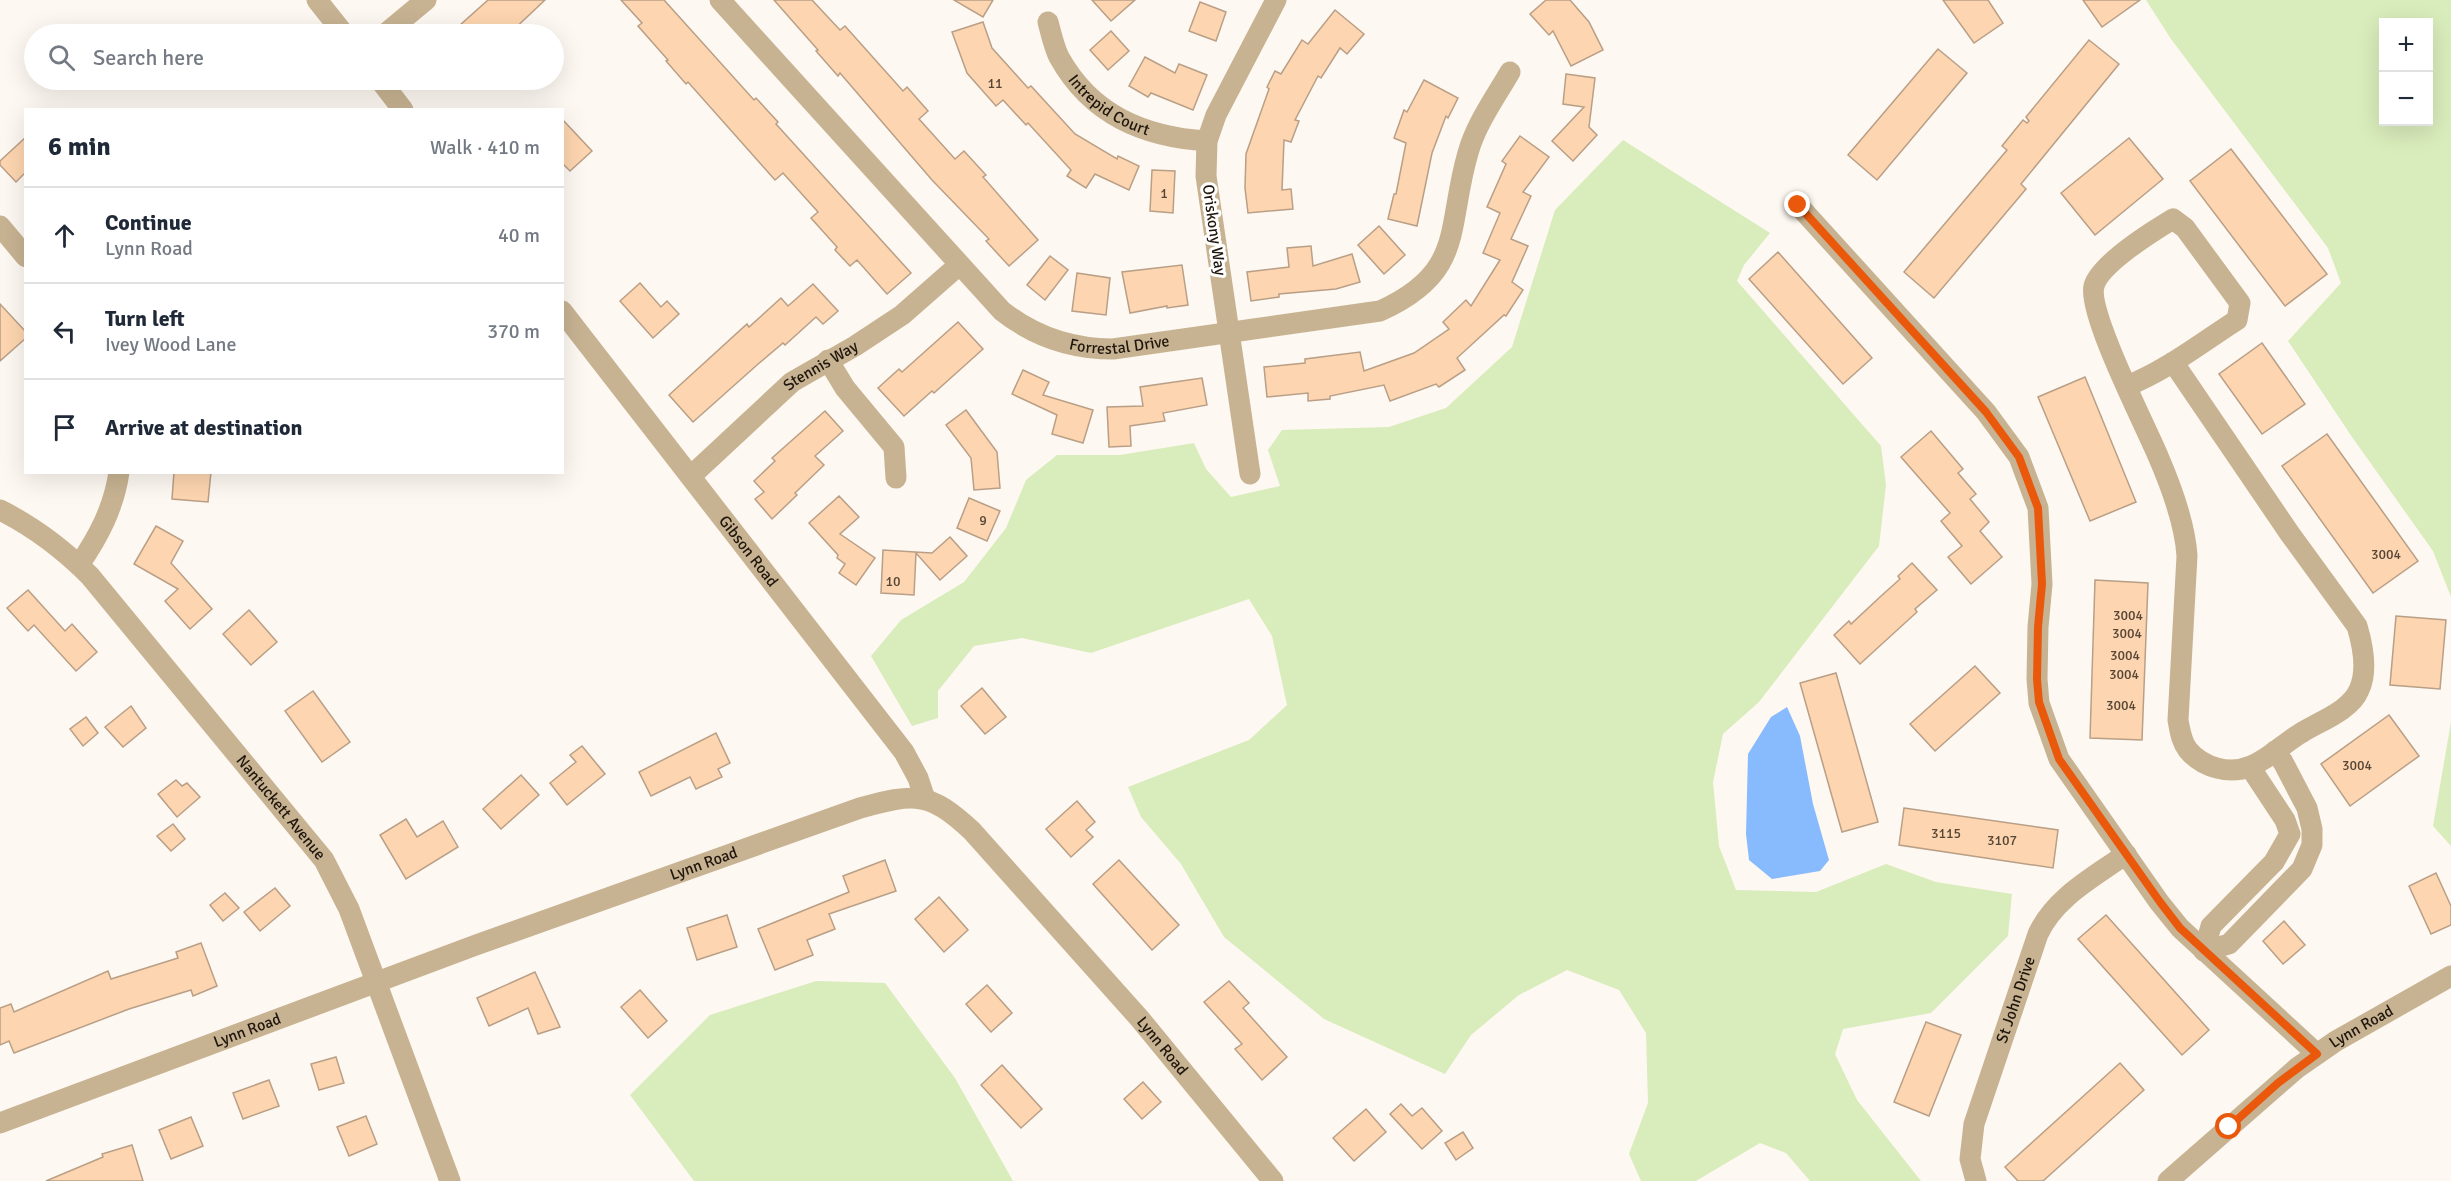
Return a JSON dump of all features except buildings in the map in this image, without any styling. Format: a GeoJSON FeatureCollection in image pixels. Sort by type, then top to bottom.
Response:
{"type":"FeatureCollection","features":[{"type":"Feature","properties":{"kind":"street"},"geometry":{"type":"LineString","coordinates":[[317,0],[336,24]]}},
{"type":"Feature","properties":{"kind":"street"},"geometry":{"type":"LineString","coordinates":[[397,24],[426,0]]}},
{"type":"Feature","properties":{"kind":"street","name":"Forrestal Drive"},"geometry":{"type":"LineString","coordinates":[[720,0],[988,297],[1012,319],[1038,335],[1065,344],[1096,349],[1113,349],[1380,311],[1401,302],[1428,279],[1442,261],[1450,243],[1469,151],[1478,128],[1510,72]]}},
{"type":"Feature","properties":{"kind":"street","name":"Oriskony Way"},"geometry":{"type":"LineString","coordinates":[[1250,474],[1206,176],[1207,141],[1216,115],[1276,0]]}},
{"type":"Feature","properties":{"kind":"street","name":"Intrepid Court"},"geometry":{"type":"LineString","coordinates":[[1048,22],[1059,57],[1098,105],[1138,128],[1166,137],[1207,141]]}},
{"type":"Feature","properties":{"kind":"street"},"geometry":{"type":"LineString","coordinates":[[388,90],[401,108]]}},
{"type":"Feature","properties":{"kind":"street"},"geometry":{"type":"LineString","coordinates":[[1798,205],[1986,412],[2019,457],[2038,508],[2042,584],[2038,637],[2039,702],[2059,759],[2180,928],[2317,1054]]}},
{"type":"Feature","properties":{"kind":"street"},"geometry":{"type":"LineString","coordinates":[[2127,386],[2153,375],[2237,320],[2240,303],[2186,228],[2173,219],[2144,237],[2098,275],[2093,288],[2095,308],[2127,386],[2159,458],[2186,537],[2178,720],[2181,736],[2188,750],[2215,768],[2232,770],[2250,767],[2298,734],[2347,706],[2359,690],[2364,672],[2362,643],[2357,626],[2290,534],[2173,362]]}},
{"type":"Feature","properties":{"kind":"street"},"geometry":{"type":"LineString","coordinates":[[0,226],[24,254]]}},
{"type":"Feature","properties":{"kind":"street","name":"Stennis Way"},"geometry":{"type":"LineString","coordinates":[[691,476],[792,382],[855,346],[902,315],[959,265]]}},
{"type":"Feature","properties":{"kind":"street","name":"Gibson Road"},"geometry":{"type":"LineString","coordinates":[[564,314],[904,752],[918,778],[924,799]]}},
{"type":"Feature","properties":{"kind":"street"},"geometry":{"type":"LineString","coordinates":[[828,360],[845,388],[894,447],[896,478]]}},
{"type":"Feature","properties":{"kind":"street"},"geometry":{"type":"LineString","coordinates":[[79,565],[95,542],[109,514],[119,474]]}},
{"type":"Feature","properties":{"kind":"street","name":"Nantuckett Avenue"},"geometry":{"type":"LineString","coordinates":[[0,510],[26,522],[55,543],[79,565],[324,860],[349,909],[450,1181]]}},
{"type":"Feature","properties":{"kind":"street"},"geometry":{"type":"LineString","coordinates":[[2204,951],[2229,944],[2302,868],[2312,845],[2312,829],[2307,808],[2275,751]]}},
{"type":"Feature","properties":{"kind":"street"},"geometry":{"type":"LineString","coordinates":[[2204,951],[2211,926],[2274,862],[2290,834],[2285,820],[2250,767]]}},
{"type":"Feature","properties":{"kind":"street","name":"Lynn Road"},"geometry":{"type":"LineString","coordinates":[[0,1123],[376,982],[860,808],[909,798],[924,799],[947,809],[972,831],[1140,1019],[1273,1181]]}},
{"type":"Feature","properties":{"kind":"street","name":"St John Drive"},"geometry":{"type":"LineString","coordinates":[[1976,1181],[1970,1159],[1974,1124],[2038,934],[2044,921],[2066,897],[2126,854]]}},
{"type":"Feature","properties":{"kind":"street","name":"Lynn Road"},"geometry":{"type":"LineString","coordinates":[[2168,1181],[2278,1083],[2317,1054],[2451,976]]}},
{"type":"Feature","properties":{"kind":"green space"},"geometry":{"type":"Polygon","coordinates":[[[2146,0],[2451,0],[2451,597],[2433,551],[2352,437],[2288,341],[2341,283],[2328,248],[2171,39],[2146,0]]]}},
{"type":"Feature","properties":{"kind":"green space"},"geometry":{"type":"Polygon","coordinates":[[[1623,140],[1770,233],[1744,265],[1737,281],[1881,446],[1886,485],[1879,546],[1759,702],[1723,734],[1713,782],[1719,846],[1736,890],[1816,892],[1886,864],[1936,882],[2012,894],[2008,936],[1931,1013],[1843,1029],[1835,1054],[1857,1100],[1921,1181],[1810,1181],[1786,1153],[1760,1143],[1696,1181],[1641,1181],[1629,1154],[1648,1103],[1646,1033],[1619,990],[1567,970],[1519,995],[1471,1035],[1445,1074],[1324,1019],[1224,937],[1181,864],[1141,817],[1128,787],[1249,740],[1287,705],[1272,636],[1249,599],[1091,653],[1022,638],[974,646],[938,691],[938,718],[912,726],[871,656],[901,620],[964,582],[1006,528],[1026,480],[1057,455],[1120,455],[1194,443],[1206,469],[1231,497],[1280,486],[1268,450],[1282,430],[1389,427],[1446,408],[1512,347],[1555,210],[1623,140]]]}},
{"type":"Feature","properties":{"kind":"green space"},"geometry":{"type":"Polygon","coordinates":[[[2451,722],[2451,846],[2433,826],[2451,722]]]}},
{"type":"Feature","properties":{"kind":"green space"},"geometry":{"type":"Polygon","coordinates":[[[816,981],[885,983],[955,1078],[1013,1181],[694,1181],[630,1095],[710,1015],[816,981]]]}},
{"type":"Feature","properties":{"kind":"water"},"geometry":{"type":"Polygon","coordinates":[[[1787,707],[1800,736],[1813,804],[1829,860],[1820,871],[1772,879],[1749,860],[1746,834],[1748,754],[1771,717],[1787,707]]]}},
{"type":"Feature","properties":{"kind":"route"},"geometry":{"type":"LineString","coordinates":[[1798,205],[1986,412],[2019,457],[2038,508],[2042,553],[2038,627],[2039,702],[2059,759],[2180,928],[2317,1054],[2278,1083],[2229,1127]]}}]}
